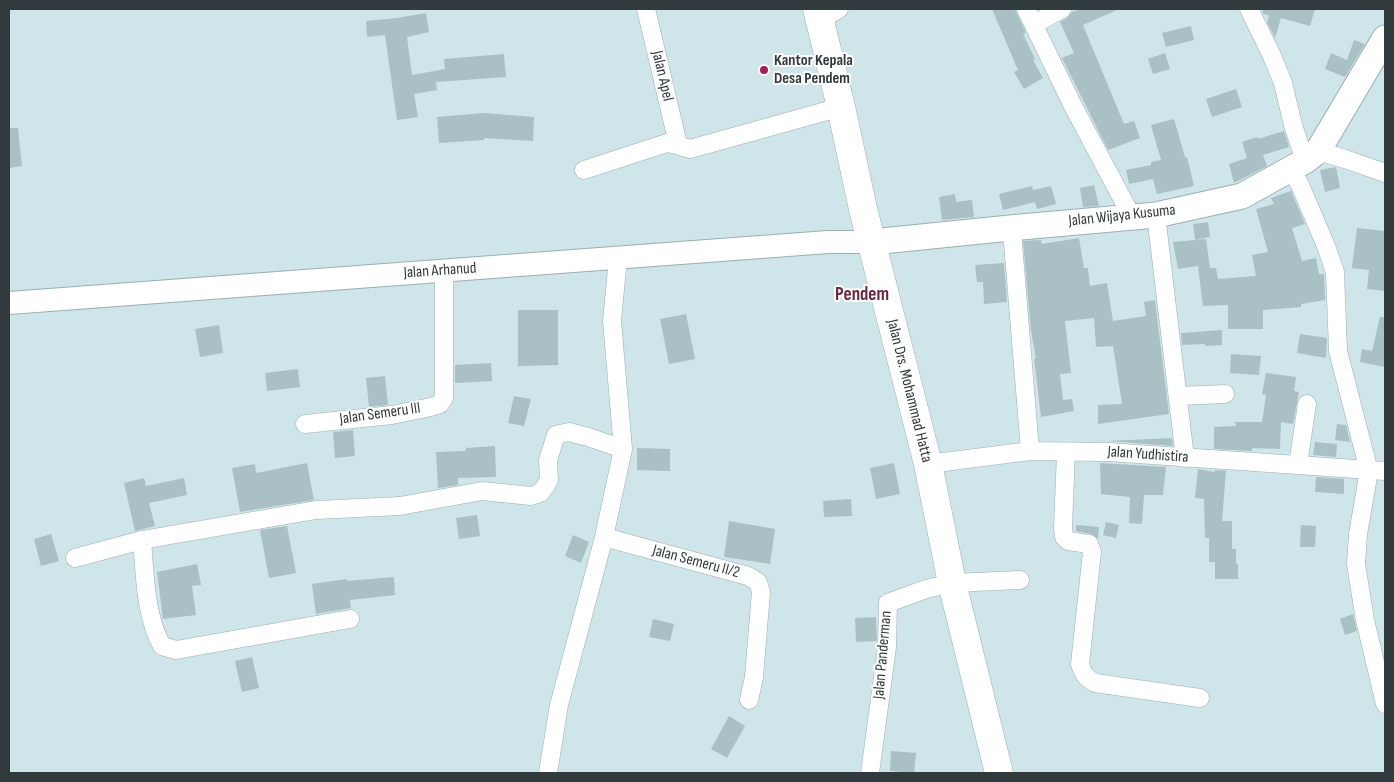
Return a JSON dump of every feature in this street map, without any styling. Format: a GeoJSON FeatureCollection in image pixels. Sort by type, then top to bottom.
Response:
{"type":"FeatureCollection","features":[{"type":"Feature","properties":{"kind":"main road","name":"Jalan Drs. Mohammad Hatta"},"geometry":{"type":"LineString","coordinates":[[825,13],[841,107],[862,209],[928,464],[952,583],[999,773]]}},
{"type":"Feature","properties":{"kind":"main road"},"geometry":{"type":"LineString","coordinates":[[1302,162],[1385,38]]}},
{"type":"Feature","properties":{"kind":"main road","name":"Jalan Wijaya Kusuma"},"geometry":{"type":"LineString","coordinates":[[872,242],[1144,216],[1242,196],[1302,162]]}},
{"type":"Feature","properties":{"kind":"street","name":"Jalan Apel"},"geometry":{"type":"LineString","coordinates":[[646,9],[678,144]]}},
{"type":"Feature","properties":{"kind":"street"},"geometry":{"type":"LineString","coordinates":[[1062,9],[1030,16],[1073,106],[1144,216],[1178,396],[1185,458]]}},
{"type":"Feature","properties":{"kind":"street"},"geometry":{"type":"LineString","coordinates":[[1249,9],[1283,83],[1302,162],[1300,185],[1335,272],[1338,351],[1364,424],[1378,471],[1358,534],[1356,564],[1365,620],[1385,704]]}},
{"type":"Feature","properties":{"kind":"street"},"geometry":{"type":"LineString","coordinates":[[584,170],[667,143],[678,144],[690,149],[841,107]]}},
{"type":"Feature","properties":{"kind":"street"},"geometry":{"type":"LineString","coordinates":[[1302,162],[1345,159],[1385,173]]}},
{"type":"Feature","properties":{"kind":"street"},"geometry":{"type":"LineString","coordinates":[[1010,228],[1013,243],[1030,451]]}},
{"type":"Feature","properties":{"kind":"street","name":"Jalan Arhanud"},"geometry":{"type":"LineString","coordinates":[[9,303],[828,242],[872,242]]}},
{"type":"Feature","properties":{"kind":"street"},"geometry":{"type":"LineString","coordinates":[[548,773],[559,704],[604,537],[624,450],[612,321],[618,258]]}},
{"type":"Feature","properties":{"kind":"street","name":"Jalan Semeru III"},"geometry":{"type":"LineString","coordinates":[[305,424],[392,415],[431,408],[440,404],[444,398],[444,271]]}},
{"type":"Feature","properties":{"kind":"street"},"geometry":{"type":"LineString","coordinates":[[1178,396],[1225,394]]}},
{"type":"Feature","properties":{"kind":"street"},"geometry":{"type":"LineString","coordinates":[[1298,465],[1307,404]]}},
{"type":"Feature","properties":{"kind":"street"},"geometry":{"type":"LineString","coordinates":[[75,558],[142,540],[316,510],[400,506],[482,491],[531,496],[540,493],[549,480],[548,460],[556,435],[569,432],[624,450]]}},
{"type":"Feature","properties":{"kind":"street","name":"Jalan Yudhistira"},"geometry":{"type":"LineString","coordinates":[[928,464],[1030,451],[1108,452],[1378,471]]}},
{"type":"Feature","properties":{"kind":"street"},"geometry":{"type":"LineString","coordinates":[[1066,452],[1064,537],[1068,541],[1089,544],[1092,552],[1080,664],[1082,672],[1087,678],[1096,683],[1200,698]]}},
{"type":"Feature","properties":{"kind":"street","name":"Jalan Semeru II/2"},"geometry":{"type":"LineString","coordinates":[[604,537],[748,576],[758,582],[761,592],[759,623],[754,677],[749,700]]}},
{"type":"Feature","properties":{"kind":"street"},"geometry":{"type":"LineString","coordinates":[[142,540],[146,582],[154,631],[162,646],[176,650],[350,620]]}},
{"type":"Feature","properties":{"kind":"street"},"geometry":{"type":"LineString","coordinates":[[952,583],[1020,580]]}},
{"type":"Feature","properties":{"kind":"street","name":"Jalan Panderman"},"geometry":{"type":"LineString","coordinates":[[870,773],[887,647],[888,603],[926,589],[952,583]]}},
{"type":"Feature","properties":{"kind":"building"},"geometry":{"type":"Polygon","coordinates":[[[992,9],[1015,9],[1026,33],[1023,34],[1035,59],[1033,60],[1043,78],[1024,89],[1014,72],[1018,70],[992,9]]]}},
{"type":"Feature","properties":{"kind":"building"},"geometry":{"type":"Polygon","coordinates":[[[1080,9],[1119,9],[1083,25],[1124,124],[1134,121],[1140,138],[1108,150],[1062,58],[1074,53],[1060,22],[1072,12],[1080,9]]]}},
{"type":"Feature","properties":{"kind":"building"},"geometry":{"type":"Polygon","coordinates":[[[1263,9],[1315,9],[1310,26],[1281,18],[1275,38],[1267,22],[1269,15],[1263,14],[1263,9]]]}},
{"type":"Feature","properties":{"kind":"building"},"geometry":{"type":"Polygon","coordinates":[[[426,13],[429,32],[407,37],[412,75],[445,69],[444,59],[504,54],[506,77],[436,82],[437,90],[414,94],[418,117],[397,120],[385,35],[367,37],[366,21],[426,13]]]}},
{"type":"Feature","properties":{"kind":"building"},"geometry":{"type":"Polygon","coordinates":[[[1191,26],[1194,40],[1166,47],[1162,33],[1191,26]]]}},
{"type":"Feature","properties":{"kind":"building"},"geometry":{"type":"Polygon","coordinates":[[[1354,40],[1365,44],[1345,77],[1325,69],[1331,53],[1347,60],[1354,40]]]}},
{"type":"Feature","properties":{"kind":"building"},"geometry":{"type":"Polygon","coordinates":[[[1165,53],[1170,69],[1153,74],[1148,59],[1165,53]]]}},
{"type":"Feature","properties":{"kind":"building"},"geometry":{"type":"Polygon","coordinates":[[[1236,89],[1242,107],[1212,117],[1206,99],[1236,89]]]}},
{"type":"Feature","properties":{"kind":"building"},"geometry":{"type":"Polygon","coordinates":[[[484,113],[534,117],[533,141],[484,138],[484,140],[439,143],[437,117],[484,113]]]}},
{"type":"Feature","properties":{"kind":"building"},"geometry":{"type":"Polygon","coordinates":[[[1174,119],[1185,157],[1187,157],[1194,186],[1157,194],[1153,179],[1129,184],[1126,170],[1151,165],[1151,162],[1161,160],[1151,125],[1174,119]]]}},
{"type":"Feature","properties":{"kind":"building"},"geometry":{"type":"Polygon","coordinates":[[[9,128],[18,128],[22,166],[9,168],[9,128]]]}},
{"type":"Feature","properties":{"kind":"building"},"geometry":{"type":"Polygon","coordinates":[[[1284,131],[1289,147],[1263,155],[1267,166],[1234,183],[1229,164],[1247,158],[1242,142],[1284,131]]]}},
{"type":"Feature","properties":{"kind":"building"},"geometry":{"type":"Polygon","coordinates":[[[1336,167],[1340,188],[1325,192],[1320,170],[1336,167]]]}},
{"type":"Feature","properties":{"kind":"building"},"geometry":{"type":"Polygon","coordinates":[[[1094,185],[1099,206],[1083,207],[1080,188],[1094,185]]]}},
{"type":"Feature","properties":{"kind":"building"},"geometry":{"type":"Polygon","coordinates":[[[1032,186],[1033,190],[1051,186],[1056,204],[1037,209],[1035,202],[1003,210],[999,194],[1032,186]]]}},
{"type":"Feature","properties":{"kind":"building"},"geometry":{"type":"Polygon","coordinates":[[[1291,191],[1305,224],[1292,228],[1302,261],[1316,258],[1319,274],[1324,274],[1325,300],[1301,304],[1301,307],[1263,310],[1263,329],[1228,329],[1228,305],[1203,306],[1198,266],[1178,269],[1173,242],[1206,239],[1210,268],[1216,268],[1218,279],[1256,276],[1252,255],[1268,252],[1256,209],[1274,204],[1271,198],[1291,191]]]}},
{"type":"Feature","properties":{"kind":"building"},"geometry":{"type":"Polygon","coordinates":[[[955,194],[956,202],[972,200],[974,217],[942,220],[939,197],[955,194]]]}},
{"type":"Feature","properties":{"kind":"building"},"geometry":{"type":"Polygon","coordinates":[[[1208,222],[1210,237],[1195,240],[1193,224],[1208,222]]]}},
{"type":"Feature","properties":{"kind":"building"},"geometry":{"type":"Polygon","coordinates":[[[1357,228],[1385,231],[1385,291],[1367,289],[1369,270],[1352,268],[1357,228]]]}},
{"type":"Feature","properties":{"kind":"building"},"geometry":{"type":"Polygon","coordinates":[[[1079,238],[1084,268],[1088,268],[1090,286],[1107,283],[1113,321],[1146,316],[1144,302],[1155,300],[1169,414],[1098,424],[1098,405],[1122,404],[1113,346],[1096,347],[1094,318],[1065,321],[1071,373],[1060,374],[1063,400],[1072,399],[1074,411],[1041,417],[1023,241],[1041,240],[1042,244],[1079,238]]]}},
{"type":"Feature","properties":{"kind":"building"},"geometry":{"type":"Polygon","coordinates":[[[1004,263],[1007,302],[984,304],[983,282],[977,282],[975,265],[1004,263]]]}},
{"type":"Feature","properties":{"kind":"building"},"geometry":{"type":"Polygon","coordinates":[[[518,310],[558,310],[558,365],[518,366],[518,310]]]}},
{"type":"Feature","properties":{"kind":"building"},"geometry":{"type":"Polygon","coordinates":[[[686,314],[695,359],[669,364],[660,319],[686,314]]]}},
{"type":"Feature","properties":{"kind":"building"},"geometry":{"type":"Polygon","coordinates":[[[1380,317],[1385,317],[1385,367],[1360,362],[1362,349],[1372,351],[1380,317]]]}},
{"type":"Feature","properties":{"kind":"building"},"geometry":{"type":"Polygon","coordinates":[[[219,325],[223,353],[200,357],[195,329],[219,325]]]}},
{"type":"Feature","properties":{"kind":"building"},"geometry":{"type":"Polygon","coordinates":[[[1222,330],[1222,345],[1182,345],[1181,333],[1222,330]]]}},
{"type":"Feature","properties":{"kind":"building"},"geometry":{"type":"Polygon","coordinates":[[[1300,334],[1327,338],[1326,358],[1297,353],[1300,334]]]}},
{"type":"Feature","properties":{"kind":"building"},"geometry":{"type":"Polygon","coordinates":[[[1231,354],[1261,356],[1259,375],[1230,373],[1231,354]]]}},
{"type":"Feature","properties":{"kind":"building"},"geometry":{"type":"Polygon","coordinates":[[[491,363],[492,381],[455,383],[455,365],[491,363]]]}},
{"type":"Feature","properties":{"kind":"building"},"geometry":{"type":"Polygon","coordinates":[[[298,369],[300,387],[267,391],[265,373],[298,369]]]}},
{"type":"Feature","properties":{"kind":"building"},"geometry":{"type":"Polygon","coordinates":[[[1266,373],[1296,377],[1294,391],[1299,392],[1293,424],[1281,422],[1280,449],[1252,448],[1252,451],[1214,449],[1214,427],[1236,426],[1235,422],[1262,422],[1266,395],[1262,394],[1266,373]]]}},
{"type":"Feature","properties":{"kind":"building"},"geometry":{"type":"Polygon","coordinates":[[[385,376],[388,405],[369,407],[366,378],[385,376]]]}},
{"type":"Feature","properties":{"kind":"building"},"geometry":{"type":"Polygon","coordinates":[[[514,396],[531,399],[524,426],[508,423],[514,396]]]}},
{"type":"Feature","properties":{"kind":"building"},"geometry":{"type":"Polygon","coordinates":[[[1337,424],[1346,425],[1350,442],[1335,440],[1337,424]]]}},
{"type":"Feature","properties":{"kind":"building"},"geometry":{"type":"Polygon","coordinates":[[[353,430],[355,456],[335,458],[333,432],[353,430]]]}},
{"type":"Feature","properties":{"kind":"building"},"geometry":{"type":"Polygon","coordinates":[[[1172,438],[1173,446],[1108,441],[1172,438]]]}},
{"type":"Feature","properties":{"kind":"building"},"geometry":{"type":"Polygon","coordinates":[[[1315,442],[1337,444],[1336,457],[1313,455],[1315,442]]]}},
{"type":"Feature","properties":{"kind":"building"},"geometry":{"type":"Polygon","coordinates":[[[495,446],[496,477],[458,478],[458,485],[438,488],[436,452],[466,451],[466,448],[495,446]]]}},
{"type":"Feature","properties":{"kind":"building"},"geometry":{"type":"Polygon","coordinates":[[[637,448],[670,449],[670,471],[637,470],[637,448]]]}},
{"type":"Feature","properties":{"kind":"building"},"geometry":{"type":"Polygon","coordinates":[[[307,463],[314,500],[240,512],[232,468],[255,464],[256,473],[307,463]]]}},
{"type":"Feature","properties":{"kind":"building"},"geometry":{"type":"Polygon","coordinates":[[[894,463],[900,494],[876,499],[870,468],[894,463]]]}},
{"type":"Feature","properties":{"kind":"building"},"geometry":{"type":"Polygon","coordinates":[[[1100,463],[1166,467],[1163,495],[1144,495],[1142,524],[1129,523],[1130,497],[1101,494],[1100,463]]]}},
{"type":"Feature","properties":{"kind":"building"},"geometry":{"type":"Polygon","coordinates":[[[1198,469],[1215,472],[1215,470],[1226,471],[1222,521],[1232,521],[1232,549],[1236,549],[1238,579],[1215,579],[1215,562],[1209,562],[1209,538],[1205,538],[1204,499],[1195,498],[1198,469]]]}},
{"type":"Feature","properties":{"kind":"building"},"geometry":{"type":"Polygon","coordinates":[[[1316,477],[1344,479],[1344,494],[1315,492],[1316,477]]]}},
{"type":"Feature","properties":{"kind":"building"},"geometry":{"type":"Polygon","coordinates":[[[144,478],[146,486],[184,478],[187,495],[149,503],[155,526],[135,531],[124,483],[144,478]]]}},
{"type":"Feature","properties":{"kind":"building"},"geometry":{"type":"Polygon","coordinates":[[[851,499],[852,516],[824,517],[823,501],[851,499]]]}},
{"type":"Feature","properties":{"kind":"building"},"geometry":{"type":"Polygon","coordinates":[[[477,515],[480,536],[459,539],[456,518],[477,515]]]}},
{"type":"Feature","properties":{"kind":"building"},"geometry":{"type":"Polygon","coordinates":[[[729,521],[775,529],[770,564],[724,557],[729,521]]]}},
{"type":"Feature","properties":{"kind":"building"},"geometry":{"type":"Polygon","coordinates":[[[1106,522],[1119,525],[1116,538],[1103,535],[1106,522]]]}},
{"type":"Feature","properties":{"kind":"building"},"geometry":{"type":"Polygon","coordinates":[[[1076,525],[1099,527],[1098,539],[1091,534],[1076,531],[1076,525]]]}},
{"type":"Feature","properties":{"kind":"building"},"geometry":{"type":"Polygon","coordinates":[[[1301,525],[1316,526],[1315,547],[1300,547],[1301,525]]]}},
{"type":"Feature","properties":{"kind":"building"},"geometry":{"type":"Polygon","coordinates":[[[287,526],[296,573],[269,578],[260,530],[287,526]]]}},
{"type":"Feature","properties":{"kind":"building"},"geometry":{"type":"Polygon","coordinates":[[[51,534],[59,561],[41,566],[34,539],[51,534]]]}},
{"type":"Feature","properties":{"kind":"building"},"geometry":{"type":"Polygon","coordinates":[[[573,535],[589,542],[581,563],[565,556],[573,535]]]}},
{"type":"Feature","properties":{"kind":"building"},"geometry":{"type":"Polygon","coordinates":[[[197,564],[201,585],[192,586],[196,615],[163,619],[157,572],[197,564]]]}},
{"type":"Feature","properties":{"kind":"building"},"geometry":{"type":"Polygon","coordinates":[[[394,577],[395,595],[350,600],[351,608],[316,614],[312,584],[347,579],[347,581],[394,577]]]}},
{"type":"Feature","properties":{"kind":"building"},"geometry":{"type":"Polygon","coordinates":[[[1353,614],[1357,631],[1345,635],[1340,619],[1353,614]]]}},
{"type":"Feature","properties":{"kind":"building"},"geometry":{"type":"Polygon","coordinates":[[[876,617],[877,641],[856,642],[855,618],[876,617]]]}},
{"type":"Feature","properties":{"kind":"building"},"geometry":{"type":"Polygon","coordinates":[[[653,619],[674,624],[670,641],[649,637],[653,619]]]}},
{"type":"Feature","properties":{"kind":"building"},"geometry":{"type":"Polygon","coordinates":[[[252,657],[259,688],[242,692],[235,661],[252,657]]]}},
{"type":"Feature","properties":{"kind":"building"},"geometry":{"type":"Polygon","coordinates":[[[729,716],[745,726],[727,758],[711,749],[729,716]]]}},
{"type":"Feature","properties":{"kind":"building"},"geometry":{"type":"Polygon","coordinates":[[[891,751],[916,753],[914,773],[890,771],[891,751]]]}},
{"type":"Feature","properties":{"kind":"place","name":"Kantor Kepala Desa Pendem"},"geometry":{"type":"Point","coordinates":[764,70]}},
{"type":"Feature","properties":{"kind":"district","name":"Pendem"},"geometry":{"type":"Point","coordinates":[862,295]}}]}
